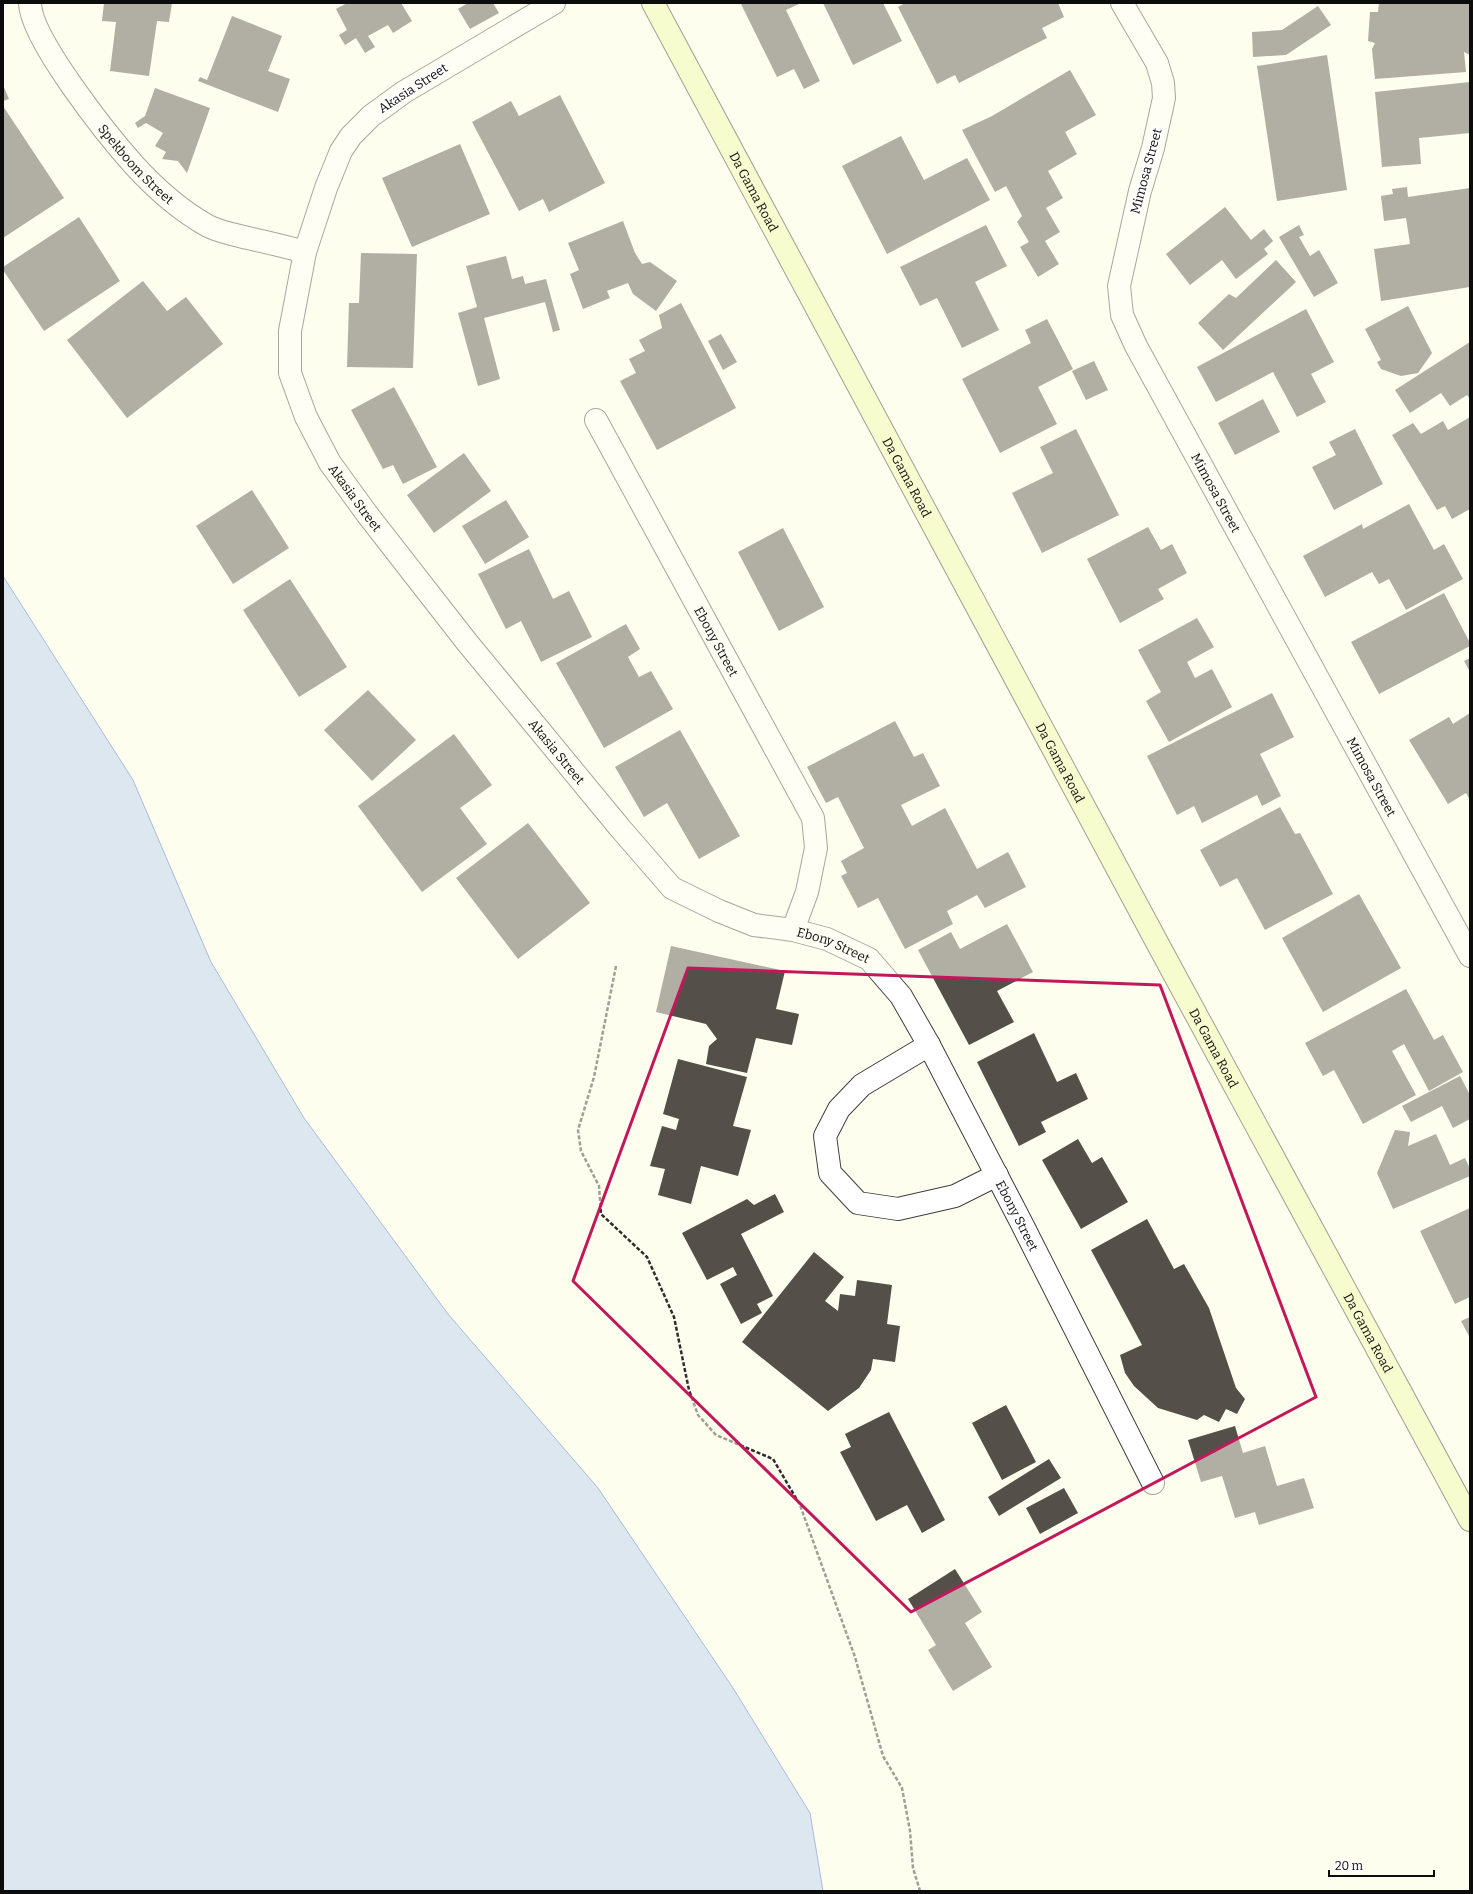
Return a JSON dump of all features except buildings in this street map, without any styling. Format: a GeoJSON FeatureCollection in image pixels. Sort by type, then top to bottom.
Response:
{"type":"FeatureCollection","features":[{"type":"Feature","properties":{"kind":"street","name":"Spekboom Street"},"geometry":{"type":"LineString","coordinates":[[30,3],[30,12],[52,56],[112,138],[134,165],[163,192],[188,214],[210,227],[224,232],[305,252]]}},
{"type":"Feature","properties":{"kind":"street","name":"Akasia Street"},"geometry":{"type":"LineString","coordinates":[[554,3],[404,92],[371,116],[352,136],[341,151],[326,188],[305,252],[290,330],[290,372],[306,417],[330,463],[367,514],[466,642],[620,828],[672,888],[719,911],[754,925],[793,930]]}},
{"type":"Feature","properties":{"kind":"street","name":"Da Gama Road"},"geometry":{"type":"LineString","coordinates":[[653,3],[1470,1520]]}},
{"type":"Feature","properties":{"kind":"street","name":"Mimosa Street"},"geometry":{"type":"LineString","coordinates":[[1122,3],[1157,63],[1163,83],[1164,98],[1153,148],[1140,191],[1119,286],[1122,315],[1136,346],[1470,956]]}},
{"type":"Feature","properties":{"kind":"street","name":"Ebony Street"},"geometry":{"type":"LineString","coordinates":[[596,420],[765,727],[813,818],[816,848],[807,892],[793,930],[828,939],[869,959],[900,996],[929,1045],[997,1175],[1153,1483]]}},
{"type":"Feature","properties":{"kind":"street"},"geometry":{"type":"LineString","coordinates":[[929,1045],[862,1085],[839,1109],[825,1136],[830,1173],[858,1203],[898,1209],[955,1196],[997,1175]]}},
{"type":"Feature","properties":{"kind":"path"},"geometry":{"type":"LineString","coordinates":[[616,966],[594,1077],[578,1130],[581,1151],[599,1186],[601,1214],[648,1257],[674,1317],[689,1390],[698,1415],[716,1435],[773,1459],[800,1505],[856,1657],[883,1756],[902,1788],[910,1831],[913,1868],[920,1891]]}},
{"type":"Feature","properties":{"kind":"highlighted area"},"geometry":{"type":"Polygon","coordinates":[[[688,968],[1160,985],[1316,1397],[911,1612],[573,1281],[688,968]]]}},
{"type":"Feature","properties":{"kind":"water"},"geometry":{"type":"Polygon","coordinates":[[[3,576],[133,780],[211,962],[304,1118],[448,1314],[598,1488],[733,1688],[810,1813],[823,1891],[3,1891],[3,576]]]}}]}
